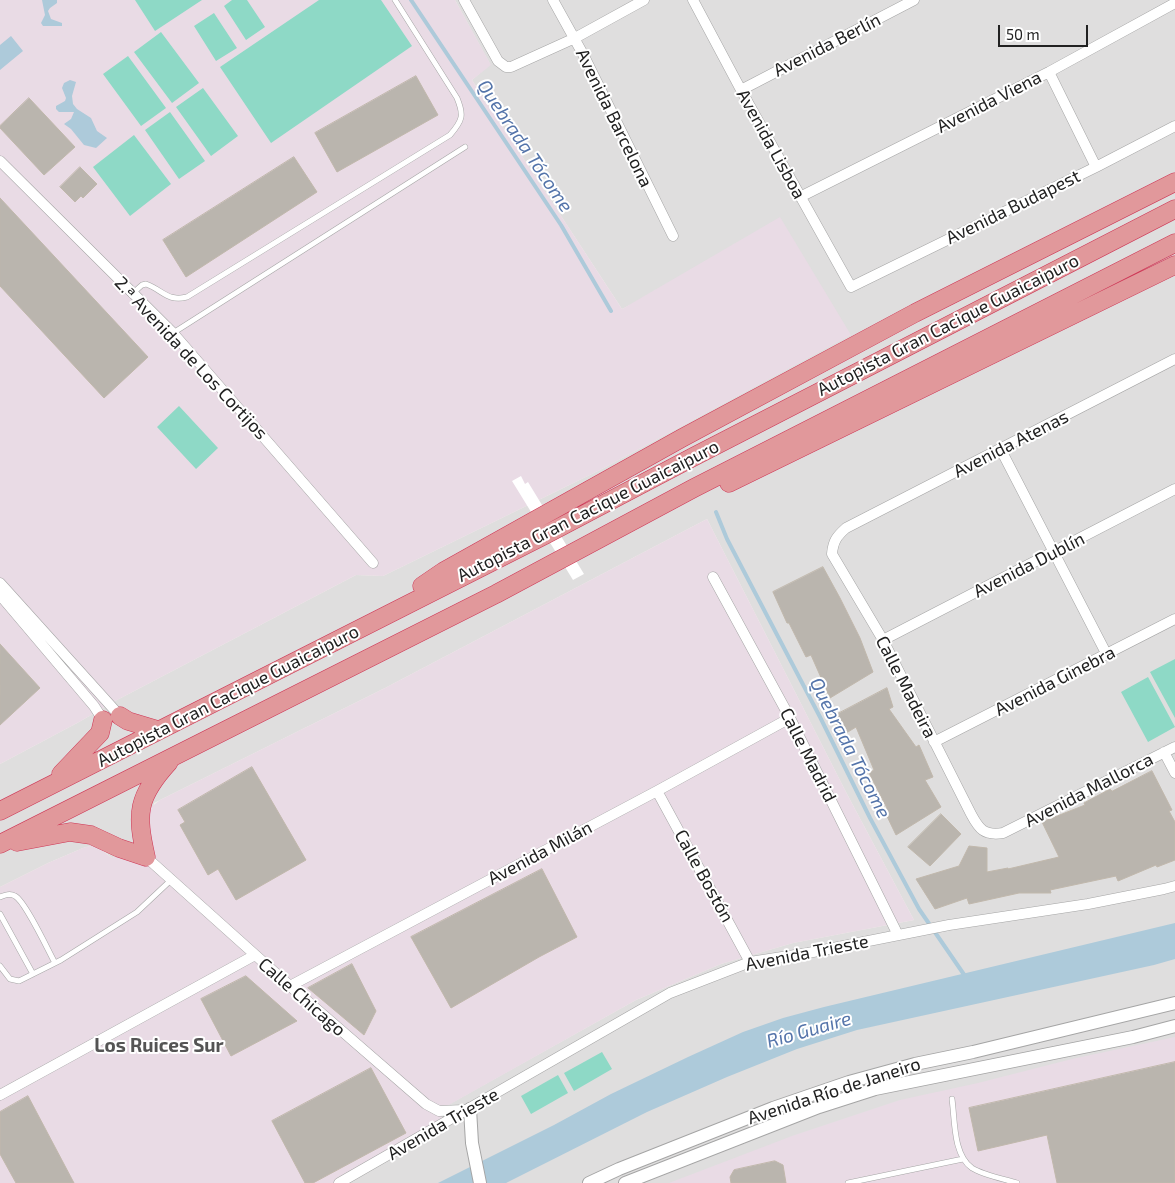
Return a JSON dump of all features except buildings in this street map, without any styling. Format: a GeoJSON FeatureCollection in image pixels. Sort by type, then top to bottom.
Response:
{"type":"FeatureCollection","features":[{"type":"Feature","properties":{"kind":"highway"},"geometry":{"type":"LineString","coordinates":[[915,313],[1002,262],[1086,220],[1175,172]]}},
{"type":"Feature","properties":{"kind":"highway"},"geometry":{"type":"LineString","coordinates":[[359,630],[444,571],[682,438],[915,313],[1175,182]]}},
{"type":"Feature","properties":{"kind":"highway","name":"Autopista Gran Cacique Guaicaipuro"},"geometry":{"type":"LineString","coordinates":[[0,811],[359,630],[1175,209]]}},
{"type":"Feature","properties":{"kind":"highway","name":"Autopista Gran Cacique Guaicaipuro"},"geometry":{"type":"LineString","coordinates":[[0,844],[496,594],[694,488],[1175,243]]}},
{"type":"Feature","properties":{"kind":"highway"},"geometry":{"type":"LineString","coordinates":[[694,488],[724,485],[768,465],[1175,264]]}},
{"type":"Feature","properties":{"kind":"highway"},"geometry":{"type":"LineString","coordinates":[[33,795],[67,770],[111,718],[158,730]]}},
{"type":"Feature","properties":{"kind":"highway"},"geometry":{"type":"LineString","coordinates":[[146,857],[141,835],[140,808],[144,796],[157,776],[175,756]]}},
{"type":"Feature","properties":{"kind":"highway"},"geometry":{"type":"LineString","coordinates":[[0,844],[70,832],[90,835],[146,857]]}},
{"type":"Feature","properties":{"kind":"street"},"geometry":{"type":"LineString","coordinates":[[464,0],[498,61],[511,68],[574,38],[644,0]]}},
{"type":"Feature","properties":{"kind":"street","name":"Avenida Barcelona"},"geometry":{"type":"LineString","coordinates":[[553,0],[673,236]]}},
{"type":"Feature","properties":{"kind":"street","name":"Avenida Lisboa"},"geometry":{"type":"LineString","coordinates":[[693,0],[851,287]]}},
{"type":"Feature","properties":{"kind":"street","name":"Avenida Berlín"},"geometry":{"type":"LineString","coordinates":[[741,90],[914,0]]}},
{"type":"Feature","properties":{"kind":"street","name":"Avenida Viena"},"geometry":{"type":"LineString","coordinates":[[800,197],[1049,72],[1175,3]]}},
{"type":"Feature","properties":{"kind":"street"},"geometry":{"type":"LineString","coordinates":[[1049,72],[1096,166]]}},
{"type":"Feature","properties":{"kind":"street","name":"Avenida Budapest"},"geometry":{"type":"LineString","coordinates":[[851,287],[1175,126]]}},
{"type":"Feature","properties":{"kind":"street","name":"2.ª Avenida de Los Cortijos"},"geometry":{"type":"LineString","coordinates":[[0,161],[173,333],[373,562]]}},
{"type":"Feature","properties":{"kind":"street","name":"Avenida Atenas"},"geometry":{"type":"LineString","coordinates":[[846,528],[1175,359]]}},
{"type":"Feature","properties":{"kind":"street"},"geometry":{"type":"LineString","coordinates":[[1001,450],[1107,655]]}},
{"type":"Feature","properties":{"kind":"street","name":"Avenida Dublín"},"geometry":{"type":"LineString","coordinates":[[883,640],[1175,489]]}},
{"type":"Feature","properties":{"kind":"street","name":"Calle Madeira"},"geometry":{"type":"LineString","coordinates":[[846,528],[833,543],[832,554],[883,640],[977,826],[988,833],[1003,833]]}},
{"type":"Feature","properties":{"kind":"street","name":"Calle Madrid"},"geometry":{"type":"LineString","coordinates":[[713,577],[790,718],[898,935]]}},
{"type":"Feature","properties":{"kind":"street"},"geometry":{"type":"LineString","coordinates":[[0,583],[111,718]]}},
{"type":"Feature","properties":{"kind":"street"},"geometry":{"type":"LineString","coordinates":[[0,595],[94,706],[111,718]]}},
{"type":"Feature","properties":{"kind":"street","name":"Avenida Ginebra"},"geometry":{"type":"LineString","coordinates":[[934,742],[1175,619]]}},
{"type":"Feature","properties":{"kind":"street","name":"Avenida Milán"},"geometry":{"type":"LineString","coordinates":[[290,986],[657,791],[790,718]]}},
{"type":"Feature","properties":{"kind":"street","name":"Avenida Mallorca"},"geometry":{"type":"LineString","coordinates":[[1003,833],[1175,747]]}},
{"type":"Feature","properties":{"kind":"street"},"geometry":{"type":"LineString","coordinates":[[1164,752],[1175,773]]}},
{"type":"Feature","properties":{"kind":"street","name":"Calle Bostón"},"geometry":{"type":"LineString","coordinates":[[657,791],[750,962]]}},
{"type":"Feature","properties":{"kind":"street","name":"Calle Chicago"},"geometry":{"type":"LineString","coordinates":[[146,857],[290,986],[432,1108],[450,1112],[470,1109]]}},
{"type":"Feature","properties":{"kind":"street","name":"Avenida Trieste"},"geometry":{"type":"LineString","coordinates":[[339,1183],[670,993],[750,962],[808,953],[950,925],[1088,904],[1164,890],[1175,886]]}},
{"type":"Feature","properties":{"kind":"street"},"geometry":{"type":"LineString","coordinates":[[0,1095],[255,955]]}},
{"type":"Feature","properties":{"kind":"street","name":"Avenida Río de Janeiro"},"geometry":{"type":"LineString","coordinates":[[589,1183],[773,1108],[882,1072],[983,1050],[1175,1003]]}},
{"type":"Feature","properties":{"kind":"street","name":"Avenida Río de Janeiro"},"geometry":{"type":"LineString","coordinates":[[624,1183],[819,1107],[875,1089],[1133,1037],[1175,1026]]}},
{"type":"Feature","properties":{"kind":"street"},"geometry":{"type":"LineString","coordinates":[[470,1109],[472,1143],[480,1183]]}},
{"type":"Feature","properties":{"kind":"lane"},"geometry":{"type":"LineString","coordinates":[[133,293],[146,284],[178,300],[187,297],[450,135],[459,124],[462,112],[457,98],[395,0]]}},
{"type":"Feature","properties":{"kind":"lane"},"geometry":{"type":"LineString","coordinates":[[173,333],[465,147]]}},
{"type":"Feature","properties":{"kind":"lane"},"geometry":{"type":"LineString","coordinates":[[0,966],[10,979],[19,981],[55,963],[137,912],[171,880]]}},
{"type":"Feature","properties":{"kind":"lane"},"geometry":{"type":"LineString","coordinates":[[0,897],[10,894],[16,896],[26,910],[55,963]]}},
{"type":"Feature","properties":{"kind":"lane"},"geometry":{"type":"LineString","coordinates":[[0,914],[33,974]]}},
{"type":"Feature","properties":{"kind":"lane"},"geometry":{"type":"LineString","coordinates":[[952,1099],[957,1137],[963,1160],[974,1169],[1017,1183]]}},
{"type":"Feature","properties":{"kind":"lane"},"geometry":{"type":"LineString","coordinates":[[848,1183],[963,1160]]}},
{"type":"Feature","properties":{"kind":"shaded area"},"geometry":{"type":"Polygon","coordinates":[[[0,0],[455,0],[491,65],[472,80],[622,309],[780,217],[851,335],[600,470],[383,576],[356,575],[117,700],[0,764],[0,0]]]}},
{"type":"Feature","properties":{"kind":"shaded area"},"geometry":{"type":"Polygon","coordinates":[[[455,0],[1175,0],[1175,1183],[341,1183],[446,1124],[437,1111],[636,1000],[721,964],[793,943],[914,920],[847,794],[707,519],[385,688],[154,803],[149,839],[112,858],[104,851],[90,846],[83,848],[0,887],[0,764],[117,700],[356,575],[383,576],[600,470],[850,335],[632,304],[622,309],[472,80],[490,64],[455,0]]]}},
{"type":"Feature","properties":{"kind":"shaded area"},"geometry":{"type":"Polygon","coordinates":[[[707,519],[847,794],[914,920],[793,943],[721,964],[636,1000],[438,1111],[446,1125],[341,1183],[0,1183],[0,887],[83,848],[90,846],[98,847],[112,858],[149,839],[145,824],[150,808],[160,800],[385,688],[707,519]]]}},
{"type":"Feature","properties":{"kind":"shaded area"},"geometry":{"type":"Polygon","coordinates":[[[1175,1037],[1175,1183],[669,1183],[792,1136],[900,1100],[978,1083],[1072,1059],[1175,1037]]]}},
{"type":"Feature","properties":{"kind":"green space"},"geometry":{"type":"Polygon","coordinates":[[[135,0],[202,0],[155,31],[135,0]]]}},
{"type":"Feature","properties":{"kind":"green space"},"geometry":{"type":"Polygon","coordinates":[[[232,0],[247,0],[265,27],[246,40],[224,6],[232,0]]]}},
{"type":"Feature","properties":{"kind":"green space"},"geometry":{"type":"Polygon","coordinates":[[[319,0],[381,0],[412,46],[271,143],[220,67],[319,0]]]}},
{"type":"Feature","properties":{"kind":"green space"},"geometry":{"type":"Polygon","coordinates":[[[214,13],[237,48],[216,61],[194,26],[214,13]]]}},
{"type":"Feature","properties":{"kind":"green space"},"geometry":{"type":"Polygon","coordinates":[[[161,32],[199,83],[172,103],[134,52],[161,32]]]}},
{"type":"Feature","properties":{"kind":"green space"},"geometry":{"type":"Polygon","coordinates":[[[128,56],[166,108],[141,126],[103,74],[128,56]]]}},
{"type":"Feature","properties":{"kind":"green space"},"geometry":{"type":"Polygon","coordinates":[[[203,88],[238,136],[211,156],[176,107],[203,88]]]}},
{"type":"Feature","properties":{"kind":"green space"},"geometry":{"type":"Polygon","coordinates":[[[170,112],[205,161],[179,179],[145,130],[170,112]]]}},
{"type":"Feature","properties":{"kind":"green space"},"geometry":{"type":"Polygon","coordinates":[[[134,135],[171,184],[130,216],[93,167],[134,135]]]}},
{"type":"Feature","properties":{"kind":"green space"},"geometry":{"type":"Polygon","coordinates":[[[179,406],[218,448],[196,469],[157,427],[179,406]]]}},
{"type":"Feature","properties":{"kind":"green space"},"geometry":{"type":"Polygon","coordinates":[[[1175,659],[1175,718],[1150,672],[1175,659]]]}},
{"type":"Feature","properties":{"kind":"green space"},"geometry":{"type":"Polygon","coordinates":[[[1148,677],[1175,727],[1148,742],[1121,692],[1148,677]]]}},
{"type":"Feature","properties":{"kind":"green space"},"geometry":{"type":"Polygon","coordinates":[[[602,1052],[612,1069],[574,1091],[564,1073],[602,1052]]]}},
{"type":"Feature","properties":{"kind":"green space"},"geometry":{"type":"Polygon","coordinates":[[[558,1075],[568,1093],[531,1114],[521,1096],[558,1075]]]}},
{"type":"Feature","properties":{"kind":"water"},"geometry":{"type":"Polygon","coordinates":[[[42,0],[57,0],[57,3],[48,11],[51,19],[62,23],[62,26],[43,26],[41,23],[45,15],[42,0]]]}},
{"type":"Feature","properties":{"kind":"water"},"geometry":{"type":"Polygon","coordinates":[[[11,36],[23,51],[0,70],[0,45],[11,36]]]}},
{"type":"Feature","properties":{"kind":"water"},"geometry":{"type":"Polygon","coordinates":[[[70,80],[76,82],[72,96],[73,104],[91,118],[97,131],[107,138],[96,148],[84,145],[71,129],[64,124],[71,119],[74,112],[59,112],[56,109],[56,106],[65,101],[66,98],[62,88],[64,83],[70,80]]]}},
{"type":"Feature","properties":{"kind":"water","name":"Río Guaire"},"geometry":{"type":"Polygon","coordinates":[[[1175,923],[1175,959],[857,1030],[797,1049],[727,1077],[647,1112],[506,1183],[438,1183],[611,1094],[743,1032],[783,1018],[824,1007],[1175,923]]]}},
{"type":"Feature","properties":{"kind":"pier"},"geometry":{"type":"Polygon","coordinates":[[[521,476],[525,484],[528,482],[584,574],[573,580],[512,481],[521,476]]]}},
{"type":"Feature","properties":{"kind":"waterway","name":"Quebrada Tócome"},"geometry":{"type":"LineString","coordinates":[[411,0],[561,225],[611,311]]}},
{"type":"Feature","properties":{"kind":"waterway","name":"Quebrada Tócome"},"geometry":{"type":"LineString","coordinates":[[716,512],[727,539],[820,717],[870,818],[919,909],[965,976]]}},
{"type":"Feature","properties":{"kind":"district","name":"Los Ruices Sur"},"geometry":{"type":"Point","coordinates":[159,1046]}}]}
